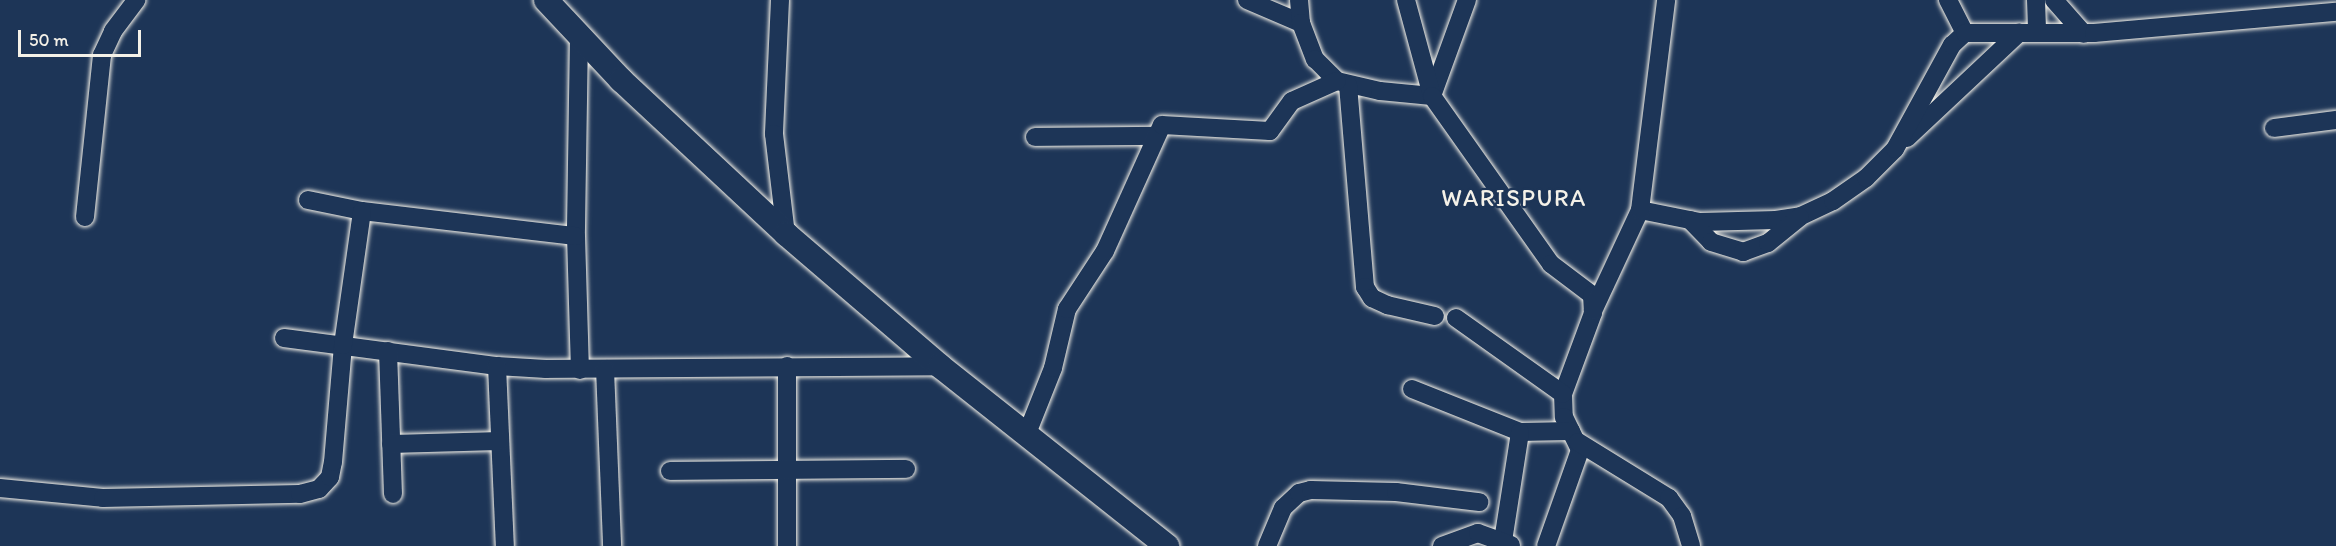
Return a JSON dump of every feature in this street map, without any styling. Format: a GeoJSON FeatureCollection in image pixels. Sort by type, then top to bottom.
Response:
{"type":"FeatureCollection","features":[{"type":"Feature","properties":{"kind":"street"},"geometry":{"type":"LineString","coordinates":[[85,217],[102,55],[113,31],[136,0]]}},
{"type":"Feature","properties":{"kind":"street"},"geometry":{"type":"LineString","coordinates":[[546,0],[678,135],[786,234],[940,366],[1167,546]]}},
{"type":"Feature","properties":{"kind":"street"},"geometry":{"type":"LineString","coordinates":[[780,0],[774,134],[786,234]]}},
{"type":"Feature","properties":{"kind":"street"},"geometry":{"type":"LineString","coordinates":[[1248,0],[1301,23]]}},
{"type":"Feature","properties":{"kind":"street"},"geometry":{"type":"LineString","coordinates":[[1299,0],[1301,23],[1315,59],[1342,83],[1365,287],[1372,298],[1387,305],[1435,316]]}},
{"type":"Feature","properties":{"kind":"street"},"geometry":{"type":"LineString","coordinates":[[1406,0],[1432,96],[1551,264],[1592,295],[1593,313]]}},
{"type":"Feature","properties":{"kind":"street"},"geometry":{"type":"LineString","coordinates":[[1432,96],[1467,0]]}},
{"type":"Feature","properties":{"kind":"street"},"geometry":{"type":"LineString","coordinates":[[1546,546],[1578,459],[1574,437],[1564,417],[1563,394],[1593,313],[1640,210],[1666,0]]}},
{"type":"Feature","properties":{"kind":"street"},"geometry":{"type":"LineString","coordinates":[[1948,0],[1965,33]]}},
{"type":"Feature","properties":{"kind":"street"},"geometry":{"type":"LineString","coordinates":[[1690,220],[1711,242],[1743,252],[1768,243],[1801,216],[1851,190],[2028,33],[2036,0]]}},
{"type":"Feature","properties":{"kind":"street"},"geometry":{"type":"LineString","coordinates":[[2054,0],[2084,34]]}},
{"type":"Feature","properties":{"kind":"street"},"geometry":{"type":"LineString","coordinates":[[1895,149],[1952,45],[1965,33],[2084,34],[2336,12]]}},
{"type":"Feature","properties":{"kind":"street"},"geometry":{"type":"LineString","coordinates":[[579,36],[576,236],[580,370]]}},
{"type":"Feature","properties":{"kind":"street"},"geometry":{"type":"LineString","coordinates":[[1026,436],[1053,368],[1067,309],[1105,250],[1155,136],[1162,125],[1170,123],[1270,131],[1292,101],[1342,83],[1432,96]]}},
{"type":"Feature","properties":{"kind":"street"},"geometry":{"type":"LineString","coordinates":[[2274,128],[2336,120]]}},
{"type":"Feature","properties":{"kind":"street"},"geometry":{"type":"LineString","coordinates":[[1035,137],[1155,136]]}},
{"type":"Feature","properties":{"kind":"street"},"geometry":{"type":"LineString","coordinates":[[308,200],[362,211],[576,236]]}},
{"type":"Feature","properties":{"kind":"street"},"geometry":{"type":"LineString","coordinates":[[1640,210],[1690,220],[1765,221],[1801,216]]}},
{"type":"Feature","properties":{"kind":"street"},"geometry":{"type":"LineString","coordinates":[[0,488],[95,498],[300,494],[319,489],[330,477],[333,462],[343,345],[362,211]]}},
{"type":"Feature","properties":{"kind":"street"},"geometry":{"type":"LineString","coordinates":[[1456,318],[1563,394]]}},
{"type":"Feature","properties":{"kind":"street"},"geometry":{"type":"LineString","coordinates":[[284,338],[497,366],[580,370],[940,366]]}},
{"type":"Feature","properties":{"kind":"street"},"geometry":{"type":"LineString","coordinates":[[388,351],[393,494]]}},
{"type":"Feature","properties":{"kind":"street"},"geometry":{"type":"LineString","coordinates":[[497,366],[505,546]]}},
{"type":"Feature","properties":{"kind":"street"},"geometry":{"type":"LineString","coordinates":[[787,366],[787,546]]}},
{"type":"Feature","properties":{"kind":"street"},"geometry":{"type":"LineString","coordinates":[[605,369],[612,546]]}},
{"type":"Feature","properties":{"kind":"street"},"geometry":{"type":"LineString","coordinates":[[1412,389],[1520,432],[1574,437],[1669,498],[1682,516],[1691,546]]}},
{"type":"Feature","properties":{"kind":"street"},"geometry":{"type":"LineString","coordinates":[[1442,546],[1478,533],[1508,543],[1520,432]]}},
{"type":"Feature","properties":{"kind":"street"},"geometry":{"type":"LineString","coordinates":[[391,444],[500,441]]}},
{"type":"Feature","properties":{"kind":"street"},"geometry":{"type":"LineString","coordinates":[[670,471],[906,469]]}},
{"type":"Feature","properties":{"kind":"street"},"geometry":{"type":"LineString","coordinates":[[1267,546],[1283,508],[1299,493],[1311,490],[1396,492],[1479,502]]}},
{"type":"Feature","properties":{"kind":"district","name":"WARISPURA"},"geometry":{"type":"Point","coordinates":[1514,198]}}]}
